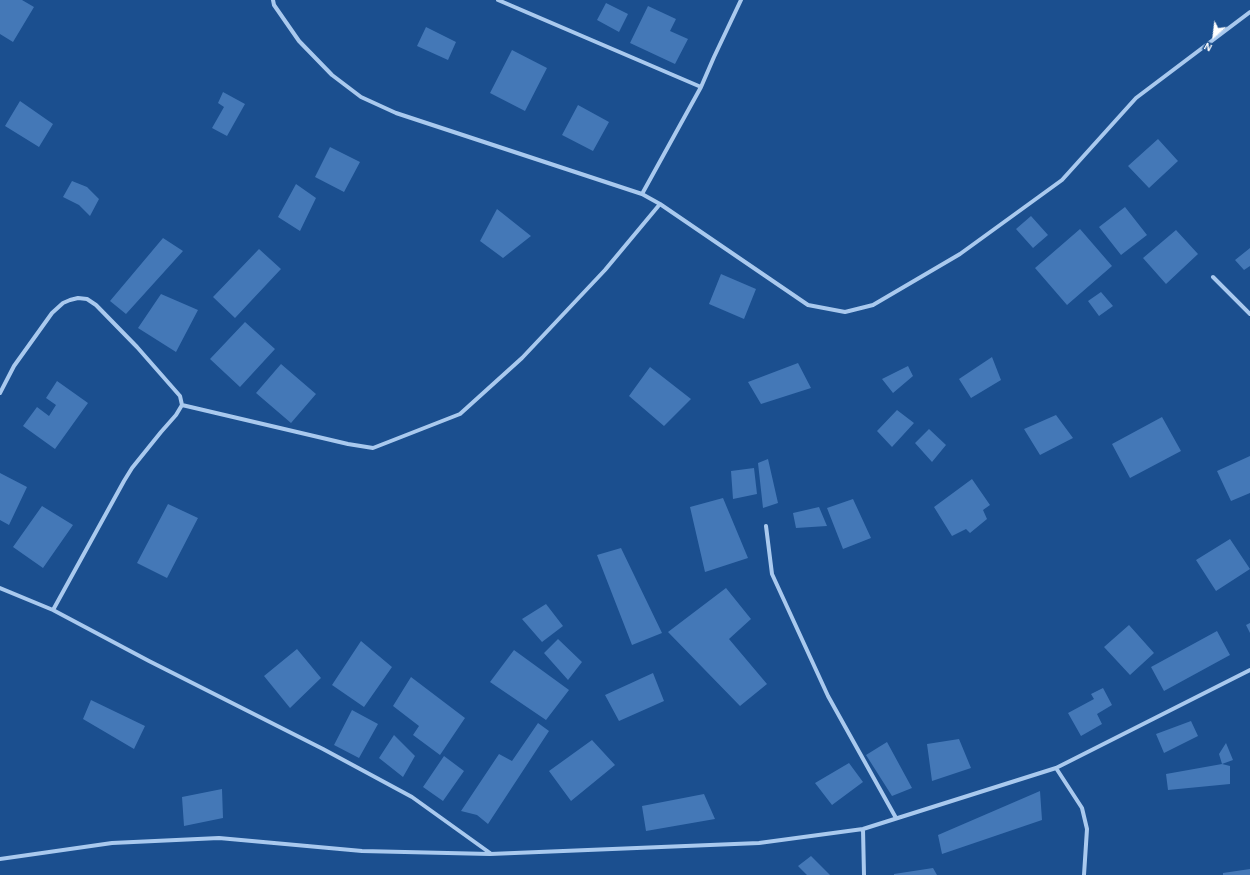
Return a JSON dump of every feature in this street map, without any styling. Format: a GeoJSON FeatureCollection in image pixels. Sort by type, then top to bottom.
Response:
{"type":"FeatureCollection","features":[{"type":"Feature","properties":{"kind":"street"},"geometry":{"type":"LineString","coordinates":[[273,0],[274,5],[300,41],[332,75],[361,97],[396,113],[642,194],[660,204],[808,305],[845,312],[873,305],[960,254],[1062,180],[1136,98],[1250,12]]}},
{"type":"Feature","properties":{"kind":"street"},"geometry":{"type":"LineString","coordinates":[[498,0],[701,87]]}},
{"type":"Feature","properties":{"kind":"street"},"geometry":{"type":"LineString","coordinates":[[642,194],[701,87],[741,0]]}},
{"type":"Feature","properties":{"kind":"street"},"geometry":{"type":"LineString","coordinates":[[182,405],[348,444],[373,448],[460,414],[522,358],[605,270],[660,204]]}},
{"type":"Feature","properties":{"kind":"street"},"geometry":{"type":"LineString","coordinates":[[1213,278],[1250,314]]}},
{"type":"Feature","properties":{"kind":"street"},"geometry":{"type":"LineString","coordinates":[[0,393],[14,366],[52,313],[64,303],[78,298],[87,299],[96,305],[137,347],[180,396],[182,405],[176,415],[128,474],[53,610]]}},
{"type":"Feature","properties":{"kind":"street"},"geometry":{"type":"LineString","coordinates":[[766,526],[772,574],[828,696],[896,818]]}},
{"type":"Feature","properties":{"kind":"street"},"geometry":{"type":"LineString","coordinates":[[0,588],[53,610],[149,662],[323,749],[412,797],[490,854]]}},
{"type":"Feature","properties":{"kind":"street"},"geometry":{"type":"LineString","coordinates":[[0,859],[112,843],[219,838],[362,851],[490,854],[759,843],[863,829],[1056,768],[1250,670]]}},
{"type":"Feature","properties":{"kind":"street"},"geometry":{"type":"LineString","coordinates":[[1056,768],[1082,808],[1087,829],[1084,875]]}},
{"type":"Feature","properties":{"kind":"street"},"geometry":{"type":"LineString","coordinates":[[863,829],[864,875]]}},
{"type":"Feature","properties":{"kind":"building"},"geometry":{"type":"Polygon","coordinates":[[[0,0],[22,0],[34,7],[13,42],[0,34],[0,0]]]}},
{"type":"Feature","properties":{"kind":"building"},"geometry":{"type":"Polygon","coordinates":[[[606,3],[628,14],[619,32],[597,20],[606,3]]]}},
{"type":"Feature","properties":{"kind":"building"},"geometry":{"type":"Polygon","coordinates":[[[648,6],[676,19],[670,31],[688,39],[675,64],[630,43],[648,6]]]}},
{"type":"Feature","properties":{"kind":"building"},"geometry":{"type":"Polygon","coordinates":[[[426,27],[456,42],[448,60],[417,46],[426,27]]]}},
{"type":"Feature","properties":{"kind":"building"},"geometry":{"type":"Polygon","coordinates":[[[512,50],[547,68],[525,111],[490,93],[512,50]]]}},
{"type":"Feature","properties":{"kind":"building"},"geometry":{"type":"Polygon","coordinates":[[[223,92],[245,104],[227,136],[212,128],[224,107],[218,103],[223,92]]]}},
{"type":"Feature","properties":{"kind":"building"},"geometry":{"type":"Polygon","coordinates":[[[20,101],[53,124],[39,147],[5,126],[20,101]]]}},
{"type":"Feature","properties":{"kind":"building"},"geometry":{"type":"Polygon","coordinates":[[[578,105],[609,122],[593,151],[562,135],[578,105]]]}},
{"type":"Feature","properties":{"kind":"building"},"geometry":{"type":"Polygon","coordinates":[[[1158,139],[1178,161],[1149,188],[1128,166],[1158,139]]]}},
{"type":"Feature","properties":{"kind":"building"},"geometry":{"type":"Polygon","coordinates":[[[330,147],[360,162],[344,192],[315,177],[330,147]]]}},
{"type":"Feature","properties":{"kind":"building"},"geometry":{"type":"Polygon","coordinates":[[[72,181],[87,187],[99,199],[90,216],[79,205],[63,197],[72,181]]]}},
{"type":"Feature","properties":{"kind":"building"},"geometry":{"type":"Polygon","coordinates":[[[296,184],[316,198],[300,231],[278,217],[296,184]]]}},
{"type":"Feature","properties":{"kind":"building"},"geometry":{"type":"Polygon","coordinates":[[[1125,207],[1147,235],[1121,255],[1099,227],[1125,207]]]}},
{"type":"Feature","properties":{"kind":"building"},"geometry":{"type":"Polygon","coordinates":[[[497,209],[531,236],[503,258],[480,241],[497,209]]]}},
{"type":"Feature","properties":{"kind":"building"},"geometry":{"type":"Polygon","coordinates":[[[1031,216],[1048,235],[1033,248],[1016,229],[1031,216]]]}},
{"type":"Feature","properties":{"kind":"building"},"geometry":{"type":"Polygon","coordinates":[[[1080,229],[1112,266],[1067,305],[1035,268],[1080,229]]]}},
{"type":"Feature","properties":{"kind":"building"},"geometry":{"type":"Polygon","coordinates":[[[1176,230],[1198,254],[1166,284],[1143,258],[1176,230]]]}},
{"type":"Feature","properties":{"kind":"building"},"geometry":{"type":"Polygon","coordinates":[[[163,238],[183,251],[126,314],[110,301],[163,238]]]}},
{"type":"Feature","properties":{"kind":"building"},"geometry":{"type":"Polygon","coordinates":[[[1250,248],[1250,266],[1244,270],[1235,260],[1250,248]]]}},
{"type":"Feature","properties":{"kind":"building"},"geometry":{"type":"Polygon","coordinates":[[[259,249],[281,269],[235,318],[213,297],[259,249]]]}},
{"type":"Feature","properties":{"kind":"building"},"geometry":{"type":"Polygon","coordinates":[[[721,274],[756,289],[744,319],[709,304],[721,274]]]}},
{"type":"Feature","properties":{"kind":"building"},"geometry":{"type":"Polygon","coordinates":[[[1101,292],[1113,306],[1099,316],[1088,301],[1101,292]]]}},
{"type":"Feature","properties":{"kind":"building"},"geometry":{"type":"Polygon","coordinates":[[[161,294],[198,310],[176,352],[138,328],[161,294]]]}},
{"type":"Feature","properties":{"kind":"building"},"geometry":{"type":"Polygon","coordinates":[[[245,322],[275,349],[240,387],[210,359],[245,322]]]}},
{"type":"Feature","properties":{"kind":"building"},"geometry":{"type":"Polygon","coordinates":[[[992,357],[1001,380],[971,398],[959,379],[992,357]]]}},
{"type":"Feature","properties":{"kind":"building"},"geometry":{"type":"Polygon","coordinates":[[[798,363],[811,388],[761,404],[748,382],[798,363]]]}},
{"type":"Feature","properties":{"kind":"building"},"geometry":{"type":"Polygon","coordinates":[[[281,364],[316,394],[291,423],[256,393],[281,364]]]}},
{"type":"Feature","properties":{"kind":"building"},"geometry":{"type":"Polygon","coordinates":[[[908,366],[913,376],[893,393],[882,379],[908,366]]]}},
{"type":"Feature","properties":{"kind":"building"},"geometry":{"type":"Polygon","coordinates":[[[650,367],[691,399],[664,426],[629,396],[650,367]]]}},
{"type":"Feature","properties":{"kind":"building"},"geometry":{"type":"Polygon","coordinates":[[[57,381],[88,403],[55,449],[23,426],[37,407],[49,416],[56,405],[46,398],[57,381]]]}},
{"type":"Feature","properties":{"kind":"building"},"geometry":{"type":"Polygon","coordinates":[[[897,410],[914,423],[892,447],[877,431],[897,410]]]}},
{"type":"Feature","properties":{"kind":"building"},"geometry":{"type":"Polygon","coordinates":[[[1056,415],[1073,438],[1040,455],[1024,429],[1056,415]]]}},
{"type":"Feature","properties":{"kind":"building"},"geometry":{"type":"Polygon","coordinates":[[[1162,417],[1181,451],[1130,478],[1112,444],[1162,417]]]}},
{"type":"Feature","properties":{"kind":"building"},"geometry":{"type":"Polygon","coordinates":[[[929,429],[946,445],[932,462],[915,443],[929,429]]]}},
{"type":"Feature","properties":{"kind":"building"},"geometry":{"type":"Polygon","coordinates":[[[1250,456],[1250,493],[1231,501],[1217,471],[1250,456]]]}},
{"type":"Feature","properties":{"kind":"building"},"geometry":{"type":"Polygon","coordinates":[[[768,459],[778,503],[763,508],[758,463],[768,459]]]}},
{"type":"Feature","properties":{"kind":"building"},"geometry":{"type":"Polygon","coordinates":[[[754,468],[757,494],[733,499],[731,471],[754,468]]]}},
{"type":"Feature","properties":{"kind":"building"},"geometry":{"type":"Polygon","coordinates":[[[0,473],[27,487],[9,525],[0,520],[0,473]]]}},
{"type":"Feature","properties":{"kind":"building"},"geometry":{"type":"Polygon","coordinates":[[[972,479],[990,505],[983,510],[987,519],[970,533],[966,529],[952,536],[934,507],[972,479]]]}},
{"type":"Feature","properties":{"kind":"building"},"geometry":{"type":"Polygon","coordinates":[[[723,498],[748,558],[705,572],[690,507],[723,498]]]}},
{"type":"Feature","properties":{"kind":"building"},"geometry":{"type":"Polygon","coordinates":[[[853,499],[871,538],[843,549],[827,508],[853,499]]]}},
{"type":"Feature","properties":{"kind":"building"},"geometry":{"type":"Polygon","coordinates":[[[168,504],[198,518],[167,578],[137,563],[168,504]]]}},
{"type":"Feature","properties":{"kind":"building"},"geometry":{"type":"Polygon","coordinates":[[[42,506],[73,525],[43,568],[13,547],[42,506]]]}},
{"type":"Feature","properties":{"kind":"building"},"geometry":{"type":"Polygon","coordinates":[[[819,507],[827,526],[796,528],[793,513],[819,507]]]}},
{"type":"Feature","properties":{"kind":"building"},"geometry":{"type":"Polygon","coordinates":[[[1230,539],[1250,569],[1216,591],[1196,560],[1230,539]]]}},
{"type":"Feature","properties":{"kind":"building"},"geometry":{"type":"Polygon","coordinates":[[[621,548],[662,633],[632,645],[597,555],[621,548]]]}},
{"type":"Feature","properties":{"kind":"building"},"geometry":{"type":"Polygon","coordinates":[[[726,588],[751,619],[729,639],[767,684],[740,706],[668,632],[726,588]]]}},
{"type":"Feature","properties":{"kind":"building"},"geometry":{"type":"Polygon","coordinates":[[[546,604],[563,626],[542,642],[522,619],[546,604]]]}},
{"type":"Feature","properties":{"kind":"building"},"geometry":{"type":"Polygon","coordinates":[[[1250,623],[1250,633],[1246,625],[1250,623]]]}},
{"type":"Feature","properties":{"kind":"building"},"geometry":{"type":"Polygon","coordinates":[[[1129,625],[1154,653],[1130,675],[1104,647],[1129,625]]]}},
{"type":"Feature","properties":{"kind":"building"},"geometry":{"type":"Polygon","coordinates":[[[1217,631],[1230,655],[1164,691],[1151,667],[1217,631]]]}},
{"type":"Feature","properties":{"kind":"building"},"geometry":{"type":"Polygon","coordinates":[[[558,639],[582,662],[568,680],[544,653],[558,639]]]}},
{"type":"Feature","properties":{"kind":"building"},"geometry":{"type":"Polygon","coordinates":[[[361,641],[392,667],[364,707],[332,685],[361,641]]]}},
{"type":"Feature","properties":{"kind":"building"},"geometry":{"type":"Polygon","coordinates":[[[297,649],[321,678],[290,708],[264,676],[297,649]]]}},
{"type":"Feature","properties":{"kind":"building"},"geometry":{"type":"Polygon","coordinates":[[[514,650],[569,690],[546,720],[490,682],[514,650]]]}},
{"type":"Feature","properties":{"kind":"building"},"geometry":{"type":"Polygon","coordinates":[[[653,673],[664,701],[619,721],[605,695],[653,673]]]}},
{"type":"Feature","properties":{"kind":"building"},"geometry":{"type":"Polygon","coordinates":[[[411,677],[465,718],[440,755],[413,735],[419,726],[393,706],[411,677]]]}},
{"type":"Feature","properties":{"kind":"building"},"geometry":{"type":"Polygon","coordinates":[[[1103,688],[1112,705],[1097,714],[1102,724],[1081,736],[1068,713],[1094,699],[1091,694],[1103,688]]]}},
{"type":"Feature","properties":{"kind":"building"},"geometry":{"type":"Polygon","coordinates":[[[91,700],[145,726],[134,749],[83,719],[91,700]]]}},
{"type":"Feature","properties":{"kind":"building"},"geometry":{"type":"Polygon","coordinates":[[[352,710],[378,724],[359,758],[334,745],[352,710]]]}},
{"type":"Feature","properties":{"kind":"building"},"geometry":{"type":"Polygon","coordinates":[[[1191,721],[1198,736],[1164,753],[1156,734],[1191,721]]]}},
{"type":"Feature","properties":{"kind":"building"},"geometry":{"type":"Polygon","coordinates":[[[538,723],[549,731],[488,824],[477,815],[461,811],[499,754],[512,761],[538,723]]]}},
{"type":"Feature","properties":{"kind":"building"},"geometry":{"type":"Polygon","coordinates":[[[394,735],[415,756],[403,777],[379,758],[394,735]]]}},
{"type":"Feature","properties":{"kind":"building"},"geometry":{"type":"Polygon","coordinates":[[[959,739],[971,768],[932,781],[927,744],[959,739]]]}},
{"type":"Feature","properties":{"kind":"building"},"geometry":{"type":"Polygon","coordinates":[[[592,740],[615,765],[571,801],[549,771],[592,740]]]}},
{"type":"Feature","properties":{"kind":"building"},"geometry":{"type":"Polygon","coordinates":[[[887,742],[912,788],[892,796],[866,755],[887,742]]]}},
{"type":"Feature","properties":{"kind":"building"},"geometry":{"type":"Polygon","coordinates":[[[1226,743],[1233,760],[1222,764],[1219,754],[1226,743]]]}},
{"type":"Feature","properties":{"kind":"building"},"geometry":{"type":"Polygon","coordinates":[[[444,756],[464,771],[443,801],[423,787],[444,756]]]}},
{"type":"Feature","properties":{"kind":"building"},"geometry":{"type":"Polygon","coordinates":[[[849,763],[863,782],[832,805],[815,783],[849,763]]]}},
{"type":"Feature","properties":{"kind":"building"},"geometry":{"type":"Polygon","coordinates":[[[1222,764],[1230,766],[1230,784],[1168,790],[1166,774],[1222,764]]]}},
{"type":"Feature","properties":{"kind":"building"},"geometry":{"type":"Polygon","coordinates":[[[222,789],[223,818],[184,826],[182,797],[222,789]]]}},
{"type":"Feature","properties":{"kind":"building"},"geometry":{"type":"Polygon","coordinates":[[[1040,791],[1042,820],[942,854],[938,835],[1040,791]]]}},
{"type":"Feature","properties":{"kind":"building"},"geometry":{"type":"Polygon","coordinates":[[[704,794],[715,819],[646,831],[642,806],[704,794]]]}},
{"type":"Feature","properties":{"kind":"building"},"geometry":{"type":"Polygon","coordinates":[[[811,856],[830,875],[807,875],[798,866],[811,856]]]}},
{"type":"Feature","properties":{"kind":"building"},"geometry":{"type":"Polygon","coordinates":[[[933,868],[937,875],[894,875],[894,874],[933,868]]]}},
{"type":"Feature","properties":{"kind":"building"},"geometry":{"type":"Polygon","coordinates":[[[1250,869],[1250,875],[1223,875],[1223,873],[1250,869]]]}}]}
